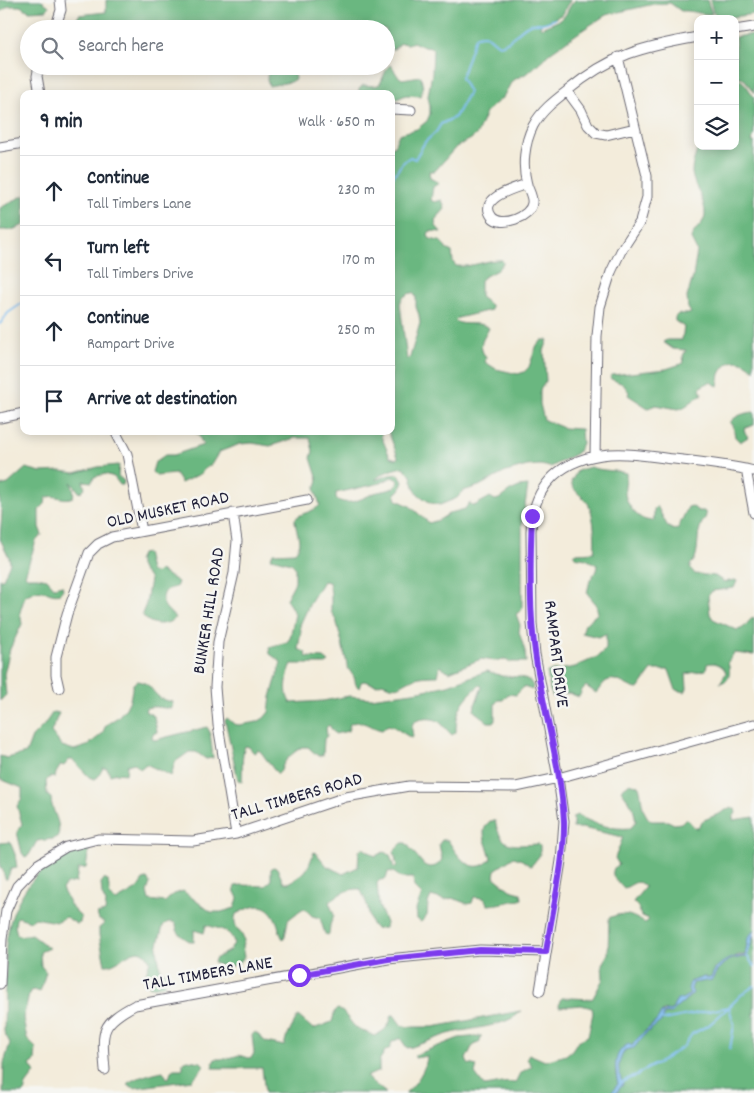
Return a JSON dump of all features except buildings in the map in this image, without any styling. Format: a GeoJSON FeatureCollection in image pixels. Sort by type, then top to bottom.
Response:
{"type":"FeatureCollection","features":[{"type":"Feature","properties":{"kind":"street"},"geometry":{"type":"LineString","coordinates":[[58,20],[61,10],[60,0]]}},
{"type":"Feature","properties":{"kind":"street"},"geometry":{"type":"LineString","coordinates":[[739,29],[754,27]]}},
{"type":"Feature","properties":{"kind":"street"},"geometry":{"type":"LineString","coordinates":[[527,184],[494,198],[489,206],[490,212],[497,221],[504,222],[529,211],[532,200],[527,184],[524,154],[536,121],[545,110],[592,72],[618,57],[646,47],[694,38]]}},
{"type":"Feature","properties":{"kind":"street"},"geometry":{"type":"LineString","coordinates":[[595,456],[597,336],[600,307],[611,272],[621,251],[640,222],[647,197],[646,176],[618,57]]}},
{"type":"Feature","properties":{"kind":"street"},"geometry":{"type":"LineString","coordinates":[[38,75],[40,90]]}},
{"type":"Feature","properties":{"kind":"street"},"geometry":{"type":"LineString","coordinates":[[567,91],[581,110],[588,125],[596,133],[606,135],[635,128]]}},
{"type":"Feature","properties":{"kind":"street"},"geometry":{"type":"LineString","coordinates":[[395,109],[411,110]]}},
{"type":"Feature","properties":{"kind":"street"},"geometry":{"type":"LineString","coordinates":[[0,147],[20,144]]}},
{"type":"Feature","properties":{"kind":"street"},"geometry":{"type":"LineString","coordinates":[[0,418],[20,414]]}},
{"type":"Feature","properties":{"kind":"street"},"geometry":{"type":"LineString","coordinates":[[116,435],[127,454],[142,531]]}},
{"type":"Feature","properties":{"kind":"street","name":"RAMPART DRIVE"},"geometry":{"type":"LineString","coordinates":[[540,991],[561,860],[564,821],[535,654],[532,623],[532,516],[536,501],[542,489],[552,477],[566,466],[595,456],[634,454],[733,466],[750,470]]}},
{"type":"Feature","properties":{"kind":"street"},"geometry":{"type":"LineString","coordinates":[[750,470],[754,513]]}},
{"type":"Feature","properties":{"kind":"street","name":"OLD MUSKET ROAD"},"geometry":{"type":"LineString","coordinates":[[59,688],[56,675],[56,657],[67,614],[89,552],[98,544],[112,537],[307,500]]}},
{"type":"Feature","properties":{"kind":"street","name":"BUNKER HILL ROAD"},"geometry":{"type":"LineString","coordinates":[[233,513],[237,541],[234,573],[218,642],[215,687],[218,725],[236,834]]}},
{"type":"Feature","properties":{"kind":"street","name":"TALL TIMBERS ROAD"},"geometry":{"type":"LineString","coordinates":[[0,984],[2,939],[6,911],[17,886],[38,864],[66,847],[98,839],[193,841],[236,834],[346,797],[409,786],[516,787],[558,778],[754,724]]}},
{"type":"Feature","properties":{"kind":"street","name":"TALL TIMBERS LANE"},"geometry":{"type":"LineString","coordinates":[[105,1070],[102,1042],[106,1027],[117,1015],[135,1005],[388,959],[480,950],[546,952]]}},
{"type":"Feature","properties":{"kind":"green space"},"geometry":{"type":"Polygon","coordinates":[[[0,0],[41,0],[49,6],[47,10],[29,11],[20,6],[9,6],[0,12],[0,0]]]}},
{"type":"Feature","properties":{"kind":"green space"},"geometry":{"type":"Polygon","coordinates":[[[106,0],[571,0],[563,14],[540,25],[541,28],[562,19],[575,0],[707,0],[712,14],[681,11],[670,3],[654,4],[606,15],[551,52],[529,72],[512,81],[503,97],[486,112],[477,134],[456,147],[435,171],[429,171],[430,178],[439,183],[433,187],[431,200],[434,202],[442,200],[445,209],[435,220],[436,226],[441,232],[430,231],[428,234],[429,238],[441,242],[446,249],[452,252],[453,262],[456,266],[468,266],[496,260],[502,260],[503,263],[497,270],[480,281],[480,297],[491,305],[491,310],[458,318],[455,321],[463,324],[481,324],[489,328],[481,346],[486,358],[485,362],[496,369],[518,374],[524,372],[529,367],[536,347],[542,340],[548,340],[544,351],[546,381],[540,390],[540,404],[544,420],[564,428],[581,429],[582,443],[577,453],[551,467],[540,465],[527,466],[506,472],[479,486],[463,491],[457,498],[440,505],[431,503],[420,496],[415,490],[411,476],[404,467],[388,471],[375,480],[399,474],[403,482],[400,490],[395,493],[397,500],[410,506],[429,523],[439,520],[450,513],[465,509],[469,503],[474,506],[490,497],[495,500],[499,499],[510,491],[528,486],[522,524],[522,608],[516,614],[520,625],[519,632],[525,651],[526,662],[510,662],[504,659],[495,661],[481,659],[449,672],[440,666],[438,676],[416,678],[396,687],[382,683],[377,685],[364,681],[361,682],[359,688],[348,668],[336,619],[331,612],[329,582],[323,581],[300,625],[298,649],[305,652],[307,657],[324,658],[329,662],[326,664],[292,664],[287,678],[286,690],[291,703],[323,701],[349,696],[371,698],[420,691],[448,685],[487,671],[502,676],[520,677],[530,681],[533,686],[532,690],[524,687],[516,695],[508,694],[503,700],[498,700],[495,704],[494,722],[488,722],[474,711],[482,687],[480,685],[462,705],[457,717],[456,732],[452,735],[440,722],[432,719],[416,721],[412,725],[413,737],[411,738],[388,725],[382,730],[354,722],[350,724],[348,731],[335,734],[329,725],[326,728],[327,736],[324,739],[323,755],[318,756],[308,747],[302,747],[286,760],[278,774],[261,752],[258,750],[254,753],[249,747],[245,746],[242,782],[238,780],[225,720],[227,718],[234,724],[239,725],[257,722],[269,712],[271,697],[281,662],[270,654],[269,647],[287,642],[290,638],[295,614],[286,599],[295,582],[295,567],[291,563],[271,558],[273,553],[295,552],[298,548],[299,540],[295,519],[320,505],[315,489],[318,480],[311,458],[313,451],[310,438],[295,438],[270,446],[252,443],[240,444],[219,452],[211,465],[203,470],[202,473],[181,483],[175,474],[156,476],[152,472],[155,462],[165,455],[174,455],[203,445],[198,435],[381,435],[390,457],[397,459],[398,457],[390,435],[395,435],[395,144],[399,134],[417,129],[427,121],[430,114],[428,96],[432,73],[432,48],[413,42],[408,44],[401,43],[395,48],[395,20],[79,20],[77,19],[79,15],[106,12],[106,0]],[[413,293],[409,294],[405,296],[400,304],[407,360],[410,357],[420,323],[416,307],[416,297],[413,293]],[[392,477],[381,483],[336,493],[336,498],[344,502],[360,499],[391,489],[397,485],[399,481],[392,477]]]}},
{"type":"Feature","properties":{"kind":"green space"},"geometry":{"type":"Polygon","coordinates":[[[710,0],[754,0],[754,14],[739,16],[715,15],[710,0]]]}},
{"type":"Feature","properties":{"kind":"green space"},"geometry":{"type":"Polygon","coordinates":[[[754,34],[754,93],[745,80],[739,77],[739,36],[754,34]]]}},
{"type":"Feature","properties":{"kind":"green space"},"geometry":{"type":"Polygon","coordinates":[[[395,71],[402,79],[421,76],[423,88],[420,96],[406,95],[397,99],[395,99],[395,90],[359,90],[363,85],[375,86],[380,84],[384,75],[395,75],[395,71]]]}},
{"type":"Feature","properties":{"kind":"green space"},"geometry":{"type":"Polygon","coordinates":[[[267,75],[294,75],[295,79],[290,82],[269,86],[267,75]]]}},
{"type":"Feature","properties":{"kind":"green space"},"geometry":{"type":"Polygon","coordinates":[[[739,79],[741,80],[754,97],[754,132],[752,142],[754,142],[754,370],[745,363],[731,362],[723,368],[718,386],[710,382],[702,386],[700,389],[702,394],[683,408],[678,409],[656,405],[648,408],[628,395],[629,392],[623,384],[610,377],[612,375],[666,369],[684,363],[683,356],[686,350],[673,349],[663,342],[667,340],[682,340],[684,327],[675,321],[675,317],[678,314],[691,313],[688,308],[687,297],[693,277],[697,251],[691,239],[694,232],[703,222],[705,215],[704,204],[693,178],[693,166],[697,150],[739,150],[739,79]]]}},
{"type":"Feature","properties":{"kind":"green space"},"geometry":{"type":"Polygon","coordinates":[[[20,197],[20,227],[12,230],[0,230],[0,208],[20,197]]]}},
{"type":"Feature","properties":{"kind":"green space"},"geometry":{"type":"Polygon","coordinates":[[[754,412],[754,425],[745,428],[744,431],[748,437],[740,442],[735,437],[733,425],[730,423],[737,416],[754,412]]]}},
{"type":"Feature","properties":{"kind":"green space"},"geometry":{"type":"Polygon","coordinates":[[[119,465],[118,476],[124,481],[123,485],[120,485],[114,477],[105,474],[94,477],[92,482],[83,481],[85,488],[80,493],[71,482],[74,492],[73,497],[66,499],[53,496],[46,498],[45,504],[39,510],[39,527],[42,535],[36,541],[25,575],[27,577],[47,579],[54,587],[62,585],[63,589],[58,594],[39,591],[25,596],[20,612],[22,624],[10,649],[4,674],[6,695],[0,701],[0,579],[3,579],[10,563],[0,539],[2,512],[0,486],[8,484],[26,468],[41,472],[61,471],[75,473],[98,467],[119,465]]]}},
{"type":"Feature","properties":{"kind":"green space"},"geometry":{"type":"Polygon","coordinates":[[[590,467],[626,473],[626,498],[631,508],[644,519],[654,520],[654,509],[657,506],[668,527],[674,530],[678,528],[688,507],[692,506],[698,511],[704,511],[706,514],[699,532],[695,558],[690,568],[695,574],[715,576],[724,582],[737,581],[734,588],[712,591],[708,596],[710,614],[713,619],[737,630],[754,617],[754,655],[734,653],[728,662],[730,672],[727,680],[724,682],[720,683],[726,673],[723,668],[718,664],[710,663],[707,664],[706,670],[686,674],[687,688],[685,692],[676,690],[669,670],[652,670],[638,689],[617,681],[608,680],[596,693],[586,686],[579,697],[569,693],[553,697],[547,672],[575,667],[597,657],[606,649],[606,634],[598,637],[582,633],[585,624],[598,613],[596,604],[587,593],[590,580],[596,571],[597,565],[574,555],[577,553],[594,552],[595,540],[591,510],[584,499],[575,491],[571,482],[577,471],[590,467]]]}},
{"type":"Feature","properties":{"kind":"green space"},"geometry":{"type":"Polygon","coordinates":[[[146,553],[150,571],[155,574],[159,570],[178,582],[176,587],[166,591],[163,597],[163,604],[175,618],[167,623],[153,623],[148,621],[142,614],[146,604],[150,579],[142,570],[138,561],[141,554],[146,553]]]}},
{"type":"Feature","properties":{"kind":"green space"},"geometry":{"type":"Polygon","coordinates":[[[137,681],[148,685],[160,698],[173,702],[172,708],[146,708],[145,711],[154,716],[157,732],[153,734],[152,738],[155,740],[207,727],[210,732],[213,758],[206,759],[196,752],[189,752],[175,762],[171,776],[146,764],[140,769],[134,763],[127,765],[126,774],[117,773],[110,775],[107,768],[103,768],[98,777],[94,779],[89,777],[73,760],[69,760],[64,766],[61,765],[55,778],[50,777],[46,781],[47,795],[51,798],[58,821],[58,836],[53,839],[37,841],[29,855],[25,857],[22,853],[17,832],[22,824],[17,806],[22,798],[22,788],[0,779],[0,756],[7,758],[26,753],[32,737],[53,712],[59,713],[51,732],[62,746],[74,750],[87,746],[102,734],[106,725],[118,717],[126,708],[130,700],[133,684],[137,681]]]}},
{"type":"Feature","properties":{"kind":"green space"},"geometry":{"type":"Polygon","coordinates":[[[630,783],[639,786],[643,809],[651,821],[668,821],[674,824],[681,823],[686,818],[695,828],[698,828],[704,820],[731,807],[735,809],[736,813],[733,820],[754,817],[754,930],[747,941],[746,955],[738,955],[715,968],[711,978],[704,977],[690,982],[690,994],[677,1000],[672,1010],[663,1011],[659,1019],[632,1046],[624,1047],[618,1056],[616,1065],[618,1084],[611,1093],[405,1093],[413,1086],[425,1066],[427,1056],[415,1058],[415,1055],[459,1038],[481,1036],[480,1041],[472,1047],[466,1059],[468,1064],[477,1066],[475,1074],[484,1086],[515,1083],[520,1073],[532,1066],[527,1059],[529,1054],[545,1061],[566,1055],[578,1041],[588,1036],[593,1013],[592,1008],[581,1005],[559,1007],[560,1000],[562,998],[593,998],[603,979],[602,964],[608,954],[609,918],[623,914],[645,923],[649,920],[641,916],[638,907],[633,902],[645,887],[637,882],[624,888],[613,874],[614,868],[619,865],[615,858],[623,837],[582,828],[573,828],[573,817],[577,815],[597,824],[610,827],[631,828],[636,821],[633,807],[621,790],[630,783]]]}},
{"type":"Feature","properties":{"kind":"green space"},"geometry":{"type":"Polygon","coordinates":[[[490,821],[495,821],[501,837],[510,844],[538,844],[540,846],[540,855],[532,865],[530,866],[514,857],[495,870],[494,877],[510,890],[521,893],[522,899],[520,900],[488,905],[484,898],[474,897],[472,903],[468,904],[452,898],[445,900],[431,896],[428,903],[427,916],[421,922],[417,919],[416,909],[422,895],[414,887],[413,878],[401,878],[393,872],[388,872],[386,879],[380,880],[377,883],[379,906],[386,923],[385,928],[376,929],[370,920],[367,904],[360,889],[356,889],[343,892],[329,902],[334,915],[328,935],[325,934],[320,918],[312,916],[305,909],[302,909],[288,920],[283,939],[276,920],[268,909],[258,906],[236,914],[235,923],[244,941],[242,946],[244,957],[234,965],[222,966],[214,963],[215,959],[230,950],[234,943],[227,932],[206,925],[204,933],[194,930],[194,942],[191,942],[180,935],[176,924],[171,922],[163,926],[157,948],[160,969],[162,972],[169,974],[164,985],[150,987],[148,985],[146,973],[150,961],[140,951],[105,965],[99,935],[99,928],[104,922],[99,920],[97,914],[105,912],[106,903],[102,895],[101,883],[105,878],[108,881],[110,896],[116,901],[137,889],[143,880],[147,879],[150,883],[147,892],[149,900],[165,902],[172,895],[183,891],[211,912],[221,912],[235,908],[238,898],[234,890],[235,886],[265,886],[271,881],[271,869],[273,867],[277,868],[283,882],[289,883],[306,871],[314,852],[327,866],[343,874],[358,867],[359,851],[363,848],[375,856],[384,852],[390,855],[394,868],[397,867],[394,851],[402,843],[406,843],[424,865],[432,867],[442,859],[439,844],[442,840],[448,840],[466,863],[472,866],[484,864],[491,859],[484,834],[486,825],[490,821]]]}},
{"type":"Feature","properties":{"kind":"green space"},"geometry":{"type":"Polygon","coordinates":[[[10,842],[15,854],[17,868],[11,869],[7,879],[5,879],[3,870],[0,868],[0,843],[10,842]]]}},
{"type":"Feature","properties":{"kind":"green space"},"geometry":{"type":"Polygon","coordinates":[[[89,848],[86,868],[78,869],[76,882],[66,884],[62,889],[72,908],[81,917],[80,923],[77,924],[66,917],[56,922],[35,918],[31,921],[18,917],[16,919],[17,934],[23,936],[31,934],[49,948],[40,952],[41,966],[46,972],[40,992],[30,991],[23,1018],[27,1039],[36,1048],[35,1061],[30,1065],[35,1073],[26,1085],[24,1093],[3,1093],[4,1063],[10,1043],[4,1032],[6,946],[13,912],[31,882],[42,870],[72,852],[89,848]]]}},
{"type":"Feature","properties":{"kind":"green space"},"geometry":{"type":"Polygon","coordinates":[[[754,936],[754,1093],[616,1093],[623,1084],[618,1074],[619,1059],[625,1050],[633,1048],[653,1028],[663,1014],[668,1014],[692,995],[693,983],[712,980],[725,962],[747,957],[750,941],[754,936]]]}},
{"type":"Feature","properties":{"kind":"green space"},"geometry":{"type":"Polygon","coordinates":[[[338,1009],[343,1012],[355,1027],[374,1036],[386,1028],[392,1015],[402,1026],[433,1027],[521,1011],[515,1017],[506,1021],[445,1035],[412,1047],[407,1048],[400,1038],[392,1042],[390,1048],[385,1051],[379,1061],[379,1071],[366,1077],[386,1093],[265,1093],[262,1068],[213,1068],[215,1059],[226,1059],[239,1055],[248,1058],[252,1057],[254,1053],[252,1035],[255,1032],[266,1042],[284,1046],[286,1038],[298,1016],[313,1029],[332,1022],[335,1011],[338,1009]]]}},
{"type":"Feature","properties":{"kind":"green space"},"geometry":{"type":"Polygon","coordinates":[[[188,1060],[201,1062],[204,1065],[192,1080],[134,1088],[127,1084],[138,1078],[163,1071],[167,1078],[169,1078],[171,1071],[182,1069],[183,1062],[188,1060]]]}},
{"type":"Feature","properties":{"kind":"water"},"geometry":{"type":"Polygon","coordinates":[[[754,930],[747,957],[725,962],[712,980],[693,983],[691,989],[693,993],[671,1013],[663,1014],[663,1020],[645,1034],[634,1048],[625,1050],[620,1059],[619,1067],[623,1084],[616,1093],[611,1093],[618,1084],[616,1073],[617,1056],[624,1047],[629,1044],[632,1046],[656,1022],[661,1013],[672,1010],[677,999],[682,999],[690,994],[688,989],[690,982],[704,977],[711,978],[716,968],[724,961],[734,957],[745,956],[748,938],[754,930]]]}},
{"type":"Feature","properties":{"kind":"waterway"},"geometry":{"type":"LineString","coordinates":[[395,174],[406,160],[410,157],[415,159],[425,142],[436,132],[441,124],[455,117],[469,92],[461,78],[475,37],[485,35],[499,45],[507,42],[530,24],[544,23],[555,19]]}},
{"type":"Feature","properties":{"kind":"waterway"},"geometry":{"type":"LineString","coordinates":[[0,324],[8,313],[20,305]]}},
{"type":"Feature","properties":{"kind":"waterway"},"geometry":{"type":"LineString","coordinates":[[747,956],[754,966]]}},
{"type":"Feature","properties":{"kind":"waterway"},"geometry":{"type":"LineString","coordinates":[[663,1020],[729,1007],[754,986]]}},
{"type":"Feature","properties":{"kind":"waterway"},"geometry":{"type":"LineString","coordinates":[[622,1082],[637,1076],[684,1046],[692,1034],[709,1025],[729,1007],[734,1025],[730,1049]]}},
{"type":"Feature","properties":{"kind":"route"},"geometry":{"type":"LineString","coordinates":[[299,975],[388,959],[480,950],[546,952],[561,860],[564,821],[535,654],[532,623],[532,516]]}}]}
